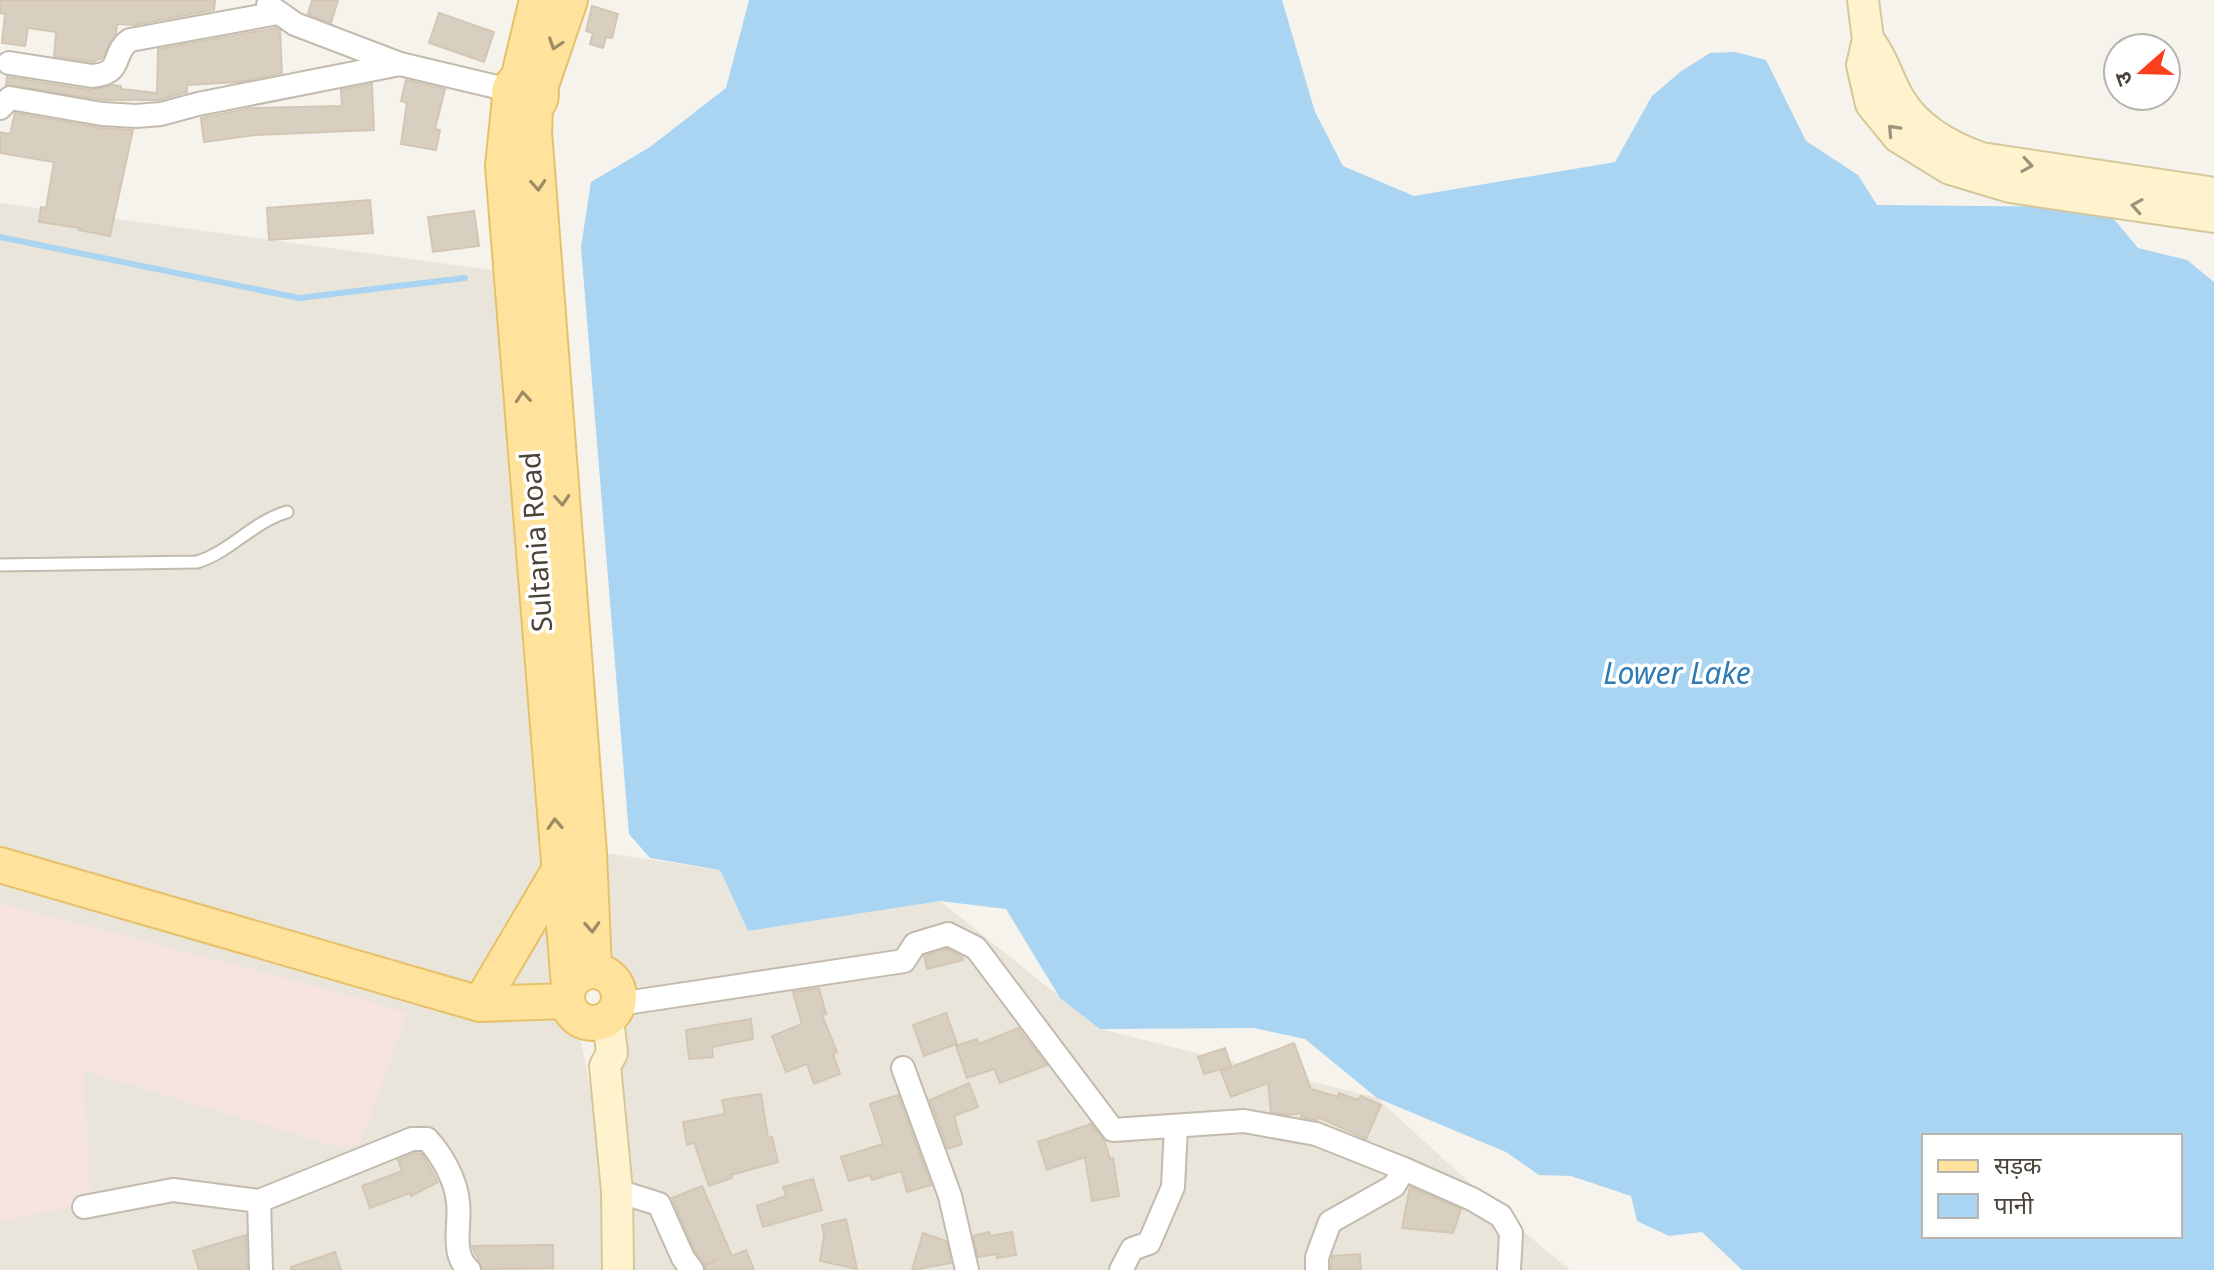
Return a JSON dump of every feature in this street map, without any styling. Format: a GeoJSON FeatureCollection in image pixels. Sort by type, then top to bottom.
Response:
{"type":"FeatureCollection","features":[{"type":"Feature","properties":{"kind":"main road","name":"Sultania Road"},"geometry":{"type":"LineString","coordinates":[[537,0],[523,93],[503,166],[544,659],[558,872],[591,1000]]}},
{"type":"Feature","properties":{"kind":"main road","name":"Sultania Road"},"geometry":{"type":"LineString","coordinates":[[570,0],[523,93],[534,131],[589,853],[591,1000]]}},
{"type":"Feature","properties":{"kind":"main road"},"geometry":{"type":"LineString","coordinates":[[0,865],[480,1004],[591,1000]]}},
{"type":"Feature","properties":{"kind":"main road"},"geometry":{"type":"LineString","coordinates":[[480,1004],[558,872]]}},
{"type":"Feature","properties":{"kind":"street"},"geometry":{"type":"LineString","coordinates":[[1863,0],[1868,39],[1862,65],[1871,104],[1898,137],[1950,169],[2010,187],[2214,217]]}},
{"type":"Feature","properties":{"kind":"street"},"geometry":{"type":"LineString","coordinates":[[9,63],[92,76],[105,75],[115,67],[121,48],[130,40],[270,6],[295,24],[400,64],[523,93]]}},
{"type":"Feature","properties":{"kind":"street"},"geometry":{"type":"LineString","coordinates":[[1868,39],[1882,56],[1900,101],[1923,127],[1953,149],[1981,158],[2214,193]]}},
{"type":"Feature","properties":{"kind":"street"},"geometry":{"type":"LineString","coordinates":[[0,108],[10,98],[102,114],[161,114],[400,64]]}},
{"type":"Feature","properties":{"kind":"street"},"geometry":{"type":"LineString","coordinates":[[618,1270],[617,1191],[605,1066],[612,1053],[591,1000],[904,961],[915,944],[948,934],[976,948],[1113,1130],[1244,1121],[1316,1134],[1472,1199],[1501,1216],[1511,1233],[1509,1270]]}},
{"type":"Feature","properties":{"kind":"street"},"geometry":{"type":"LineString","coordinates":[[903,1068],[950,1196],[967,1270]]}},
{"type":"Feature","properties":{"kind":"street"},"geometry":{"type":"LineString","coordinates":[[1121,1270],[1132,1249],[1149,1243],[1173,1187],[1176,1127]]}},
{"type":"Feature","properties":{"kind":"street"},"geometry":{"type":"LineString","coordinates":[[84,1207],[173,1190],[259,1201],[412,1139],[427,1139],[450,1175],[458,1201],[457,1244],[461,1263],[469,1270]]}},
{"type":"Feature","properties":{"kind":"street"},"geometry":{"type":"LineString","coordinates":[[1317,1270],[1317,1257],[1330,1222],[1394,1186],[1404,1169]]}},
{"type":"Feature","properties":{"kind":"street"},"geometry":{"type":"LineString","coordinates":[[617,1191],[659,1204],[683,1258],[692,1270]]}},
{"type":"Feature","properties":{"kind":"street"},"geometry":{"type":"LineString","coordinates":[[259,1201],[261,1270]]}},
{"type":"Feature","properties":{"kind":"lane"},"geometry":{"type":"LineString","coordinates":[[0,565],[197,562],[219,552],[266,518],[287,512]]}},
{"type":"Feature","properties":{"kind":"shaded area"},"geometry":{"type":"Polygon","coordinates":[[[0,203],[513,273],[577,1018],[618,1238],[617,1008],[585,850],[720,870],[748,931],[940,901],[1100,1029],[1377,1098],[1520,1229],[1570,1270],[0,1270],[0,203]]]}},
{"type":"Feature","properties":{"kind":"shaded area"},"geometry":{"type":"Polygon","coordinates":[[[0,903],[360,998],[407,1014],[360,1145],[338,1147],[84,1071],[90,1202],[0,1222],[0,903]]]}},
{"type":"Feature","properties":{"kind":"water","name":"Lower Lake"},"geometry":{"type":"Polygon","coordinates":[[[749,0],[1282,0],[1315,112],[1343,166],[1414,196],[1615,162],[1652,96],[1680,72],[1710,53],[1735,52],[1766,60],[1806,141],[1858,175],[1877,205],[2104,207],[2138,248],[2187,260],[2214,282],[2214,1270],[1742,1270],[1702,1232],[1669,1236],[1637,1221],[1631,1196],[1571,1176],[1539,1175],[1506,1152],[1377,1098],[1305,1039],[1254,1028],[1100,1029],[1060,998],[1006,909],[940,901],[748,931],[720,870],[650,858],[629,834],[581,247],[591,182],[650,147],[726,88],[749,0]]]}},
{"type":"Feature","properties":{"kind":"building"},"geometry":{"type":"Polygon","coordinates":[[[0,0],[215,0],[214,10],[134,25],[117,24],[116,34],[102,58],[92,62],[54,56],[56,32],[28,28],[25,46],[2,43],[5,14],[0,13],[0,0]]]}},
{"type":"Feature","properties":{"kind":"building"},"geometry":{"type":"Polygon","coordinates":[[[312,0],[338,0],[331,23],[308,14],[312,0]]]}},
{"type":"Feature","properties":{"kind":"building"},"geometry":{"type":"Polygon","coordinates":[[[592,6],[618,14],[612,38],[606,37],[603,48],[590,44],[593,33],[586,31],[592,6]]]}},
{"type":"Feature","properties":{"kind":"building"},"geometry":{"type":"Polygon","coordinates":[[[439,13],[494,32],[484,62],[429,43],[439,13]]]}},
{"type":"Feature","properties":{"kind":"building"},"geometry":{"type":"Polygon","coordinates":[[[276,28],[280,30],[282,73],[239,82],[187,85],[187,92],[159,100],[104,100],[6,85],[7,77],[90,90],[112,85],[157,93],[158,49],[276,28]]]}},
{"type":"Feature","properties":{"kind":"building"},"geometry":{"type":"Polygon","coordinates":[[[406,80],[445,89],[435,129],[440,130],[436,150],[401,144],[407,103],[401,101],[406,80]]]}},
{"type":"Feature","properties":{"kind":"building"},"geometry":{"type":"Polygon","coordinates":[[[372,84],[374,130],[255,135],[204,142],[201,118],[251,108],[342,106],[341,90],[372,84]]]}},
{"type":"Feature","properties":{"kind":"building"},"geometry":{"type":"Polygon","coordinates":[[[15,113],[100,128],[133,130],[110,236],[39,222],[41,207],[46,208],[54,162],[0,153],[0,132],[10,134],[15,113]]]}},
{"type":"Feature","properties":{"kind":"building"},"geometry":{"type":"Polygon","coordinates":[[[370,200],[373,233],[269,240],[267,208],[370,200]]]}},
{"type":"Feature","properties":{"kind":"building"},"geometry":{"type":"Polygon","coordinates":[[[474,211],[479,246],[433,252],[428,217],[474,211]]]}},
{"type":"Feature","properties":{"kind":"building"},"geometry":{"type":"Polygon","coordinates":[[[947,949],[963,960],[927,969],[924,956],[947,949]]]}},
{"type":"Feature","properties":{"kind":"building"},"geometry":{"type":"Polygon","coordinates":[[[819,988],[826,1014],[822,1015],[837,1052],[833,1054],[840,1074],[814,1084],[807,1064],[786,1072],[772,1036],[802,1024],[793,992],[819,988]]]}},
{"type":"Feature","properties":{"kind":"building"},"geometry":{"type":"Polygon","coordinates":[[[946,1013],[957,1044],[924,1056],[913,1025],[946,1013]]]}},
{"type":"Feature","properties":{"kind":"building"},"geometry":{"type":"Polygon","coordinates":[[[751,1019],[753,1039],[712,1047],[713,1057],[689,1059],[686,1030],[751,1019]]]}},
{"type":"Feature","properties":{"kind":"building"},"geometry":{"type":"Polygon","coordinates":[[[1018,1028],[1047,1065],[1000,1083],[994,1069],[967,1078],[956,1046],[977,1039],[979,1044],[1018,1028]]]}},
{"type":"Feature","properties":{"kind":"building"},"geometry":{"type":"Polygon","coordinates":[[[1294,1043],[1311,1089],[1338,1097],[1339,1093],[1358,1100],[1361,1096],[1381,1105],[1366,1139],[1318,1117],[1317,1120],[1301,1117],[1303,1113],[1287,1115],[1271,1112],[1268,1083],[1231,1097],[1221,1071],[1294,1043]]]}},
{"type":"Feature","properties":{"kind":"building"},"geometry":{"type":"Polygon","coordinates":[[[1225,1048],[1231,1066],[1204,1074],[1198,1057],[1225,1048]]]}},
{"type":"Feature","properties":{"kind":"building"},"geometry":{"type":"Polygon","coordinates":[[[969,1083],[978,1107],[954,1116],[962,1144],[948,1149],[930,1100],[969,1083]]]}},
{"type":"Feature","properties":{"kind":"building"},"geometry":{"type":"Polygon","coordinates":[[[761,1094],[768,1138],[772,1137],[778,1162],[731,1175],[732,1178],[709,1186],[694,1143],[687,1145],[683,1122],[725,1114],[722,1100],[761,1094]]]}},
{"type":"Feature","properties":{"kind":"building"},"geometry":{"type":"Polygon","coordinates":[[[898,1095],[931,1185],[907,1192],[901,1171],[872,1180],[870,1175],[849,1181],[841,1157],[883,1144],[870,1104],[898,1095]]]}},
{"type":"Feature","properties":{"kind":"building"},"geometry":{"type":"Polygon","coordinates":[[[1091,1124],[1104,1140],[1110,1159],[1113,1158],[1119,1196],[1092,1201],[1085,1157],[1047,1170],[1038,1142],[1091,1124]]]}},
{"type":"Feature","properties":{"kind":"building"},"geometry":{"type":"Polygon","coordinates":[[[415,1153],[422,1154],[438,1182],[411,1196],[410,1193],[370,1208],[362,1186],[402,1171],[398,1160],[415,1153]]]}},
{"type":"Feature","properties":{"kind":"building"},"geometry":{"type":"Polygon","coordinates":[[[813,1179],[822,1210],[763,1227],[757,1206],[786,1196],[783,1187],[813,1179]]]}},
{"type":"Feature","properties":{"kind":"building"},"geometry":{"type":"Polygon","coordinates":[[[702,1186],[732,1256],[746,1250],[754,1270],[706,1270],[705,1266],[718,1259],[705,1265],[695,1251],[672,1198],[702,1186]]]}},
{"type":"Feature","properties":{"kind":"building"},"geometry":{"type":"Polygon","coordinates":[[[1410,1187],[1461,1209],[1453,1233],[1402,1228],[1410,1187]]]}},
{"type":"Feature","properties":{"kind":"building"},"geometry":{"type":"Polygon","coordinates":[[[846,1219],[857,1269],[820,1261],[824,1236],[822,1225],[846,1219]]]}},
{"type":"Feature","properties":{"kind":"building"},"geometry":{"type":"Polygon","coordinates":[[[989,1232],[990,1236],[1012,1232],[1016,1255],[978,1257],[973,1236],[989,1232]]]}},
{"type":"Feature","properties":{"kind":"building"},"geometry":{"type":"Polygon","coordinates":[[[923,1233],[946,1241],[951,1263],[912,1270],[923,1233]]]}},
{"type":"Feature","properties":{"kind":"building"},"geometry":{"type":"Polygon","coordinates":[[[246,1235],[247,1270],[199,1270],[193,1251],[246,1235]]]}},
{"type":"Feature","properties":{"kind":"building"},"geometry":{"type":"Polygon","coordinates":[[[553,1245],[553,1268],[483,1269],[472,1246],[553,1245]]]}},
{"type":"Feature","properties":{"kind":"building"},"geometry":{"type":"Polygon","coordinates":[[[335,1252],[341,1270],[291,1270],[291,1267],[335,1252]]]}},
{"type":"Feature","properties":{"kind":"building"},"geometry":{"type":"Polygon","coordinates":[[[1360,1254],[1361,1270],[1331,1270],[1332,1256],[1360,1254]]]}},
{"type":"Feature","properties":{"kind":"waterway"},"geometry":{"type":"LineString","coordinates":[[0,237],[299,298],[465,278]]}}]}
